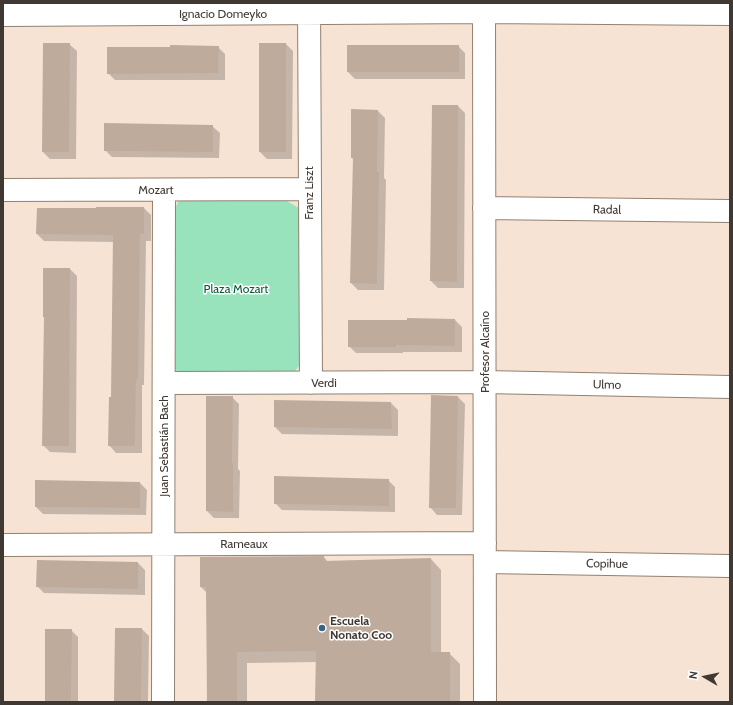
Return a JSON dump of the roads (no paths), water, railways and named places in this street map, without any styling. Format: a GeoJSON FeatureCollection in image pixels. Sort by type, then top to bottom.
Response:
{"type":"FeatureCollection","features":[{"type":"Feature","properties":{"kind":"street","name":"Ignacio Domeyko"},"geometry":{"type":"LineString","coordinates":[[3,15],[309,8],[484,8],[730,14]]}},
{"type":"Feature","properties":{"kind":"street","name":"Franz Liszt"},"geometry":{"type":"LineString","coordinates":[[309,8],[311,383]]}},
{"type":"Feature","properties":{"kind":"street","name":"Profesor Alcaíno"},"geometry":{"type":"LineString","coordinates":[[484,8],[485,702]]}},
{"type":"Feature","properties":{"kind":"street","name":"Mozart"},"geometry":{"type":"LineString","coordinates":[[3,190],[309,189]]}},
{"type":"Feature","properties":{"kind":"street","name":"Juan Sebastián Bach"},"geometry":{"type":"LineString","coordinates":[[163,702],[164,190]]}},
{"type":"Feature","properties":{"kind":"street","name":"Radal"},"geometry":{"type":"LineString","coordinates":[[484,208],[730,212]]}},
{"type":"Feature","properties":{"kind":"street","name":"Verdi"},"geometry":{"type":"LineString","coordinates":[[164,383],[485,382]]}},
{"type":"Feature","properties":{"kind":"street","name":"Ulmo"},"geometry":{"type":"LineString","coordinates":[[485,382],[730,387]]}},
{"type":"Feature","properties":{"kind":"street","name":"Rameaux"},"geometry":{"type":"LineString","coordinates":[[3,545],[164,544],[485,553]]}},
{"type":"Feature","properties":{"kind":"street","name":"Copihue"},"geometry":{"type":"LineString","coordinates":[[485,553],[730,566]]}},
{"type":"Feature","properties":{"kind":"place","name":"Escuela Nonato Coo"},"geometry":{"type":"Point","coordinates":[322,628]}},
{"type":"Feature","properties":{"kind":"park label","name":"Plaza Mozart"},"geometry":{"type":"Point","coordinates":[236,289]}}]}
